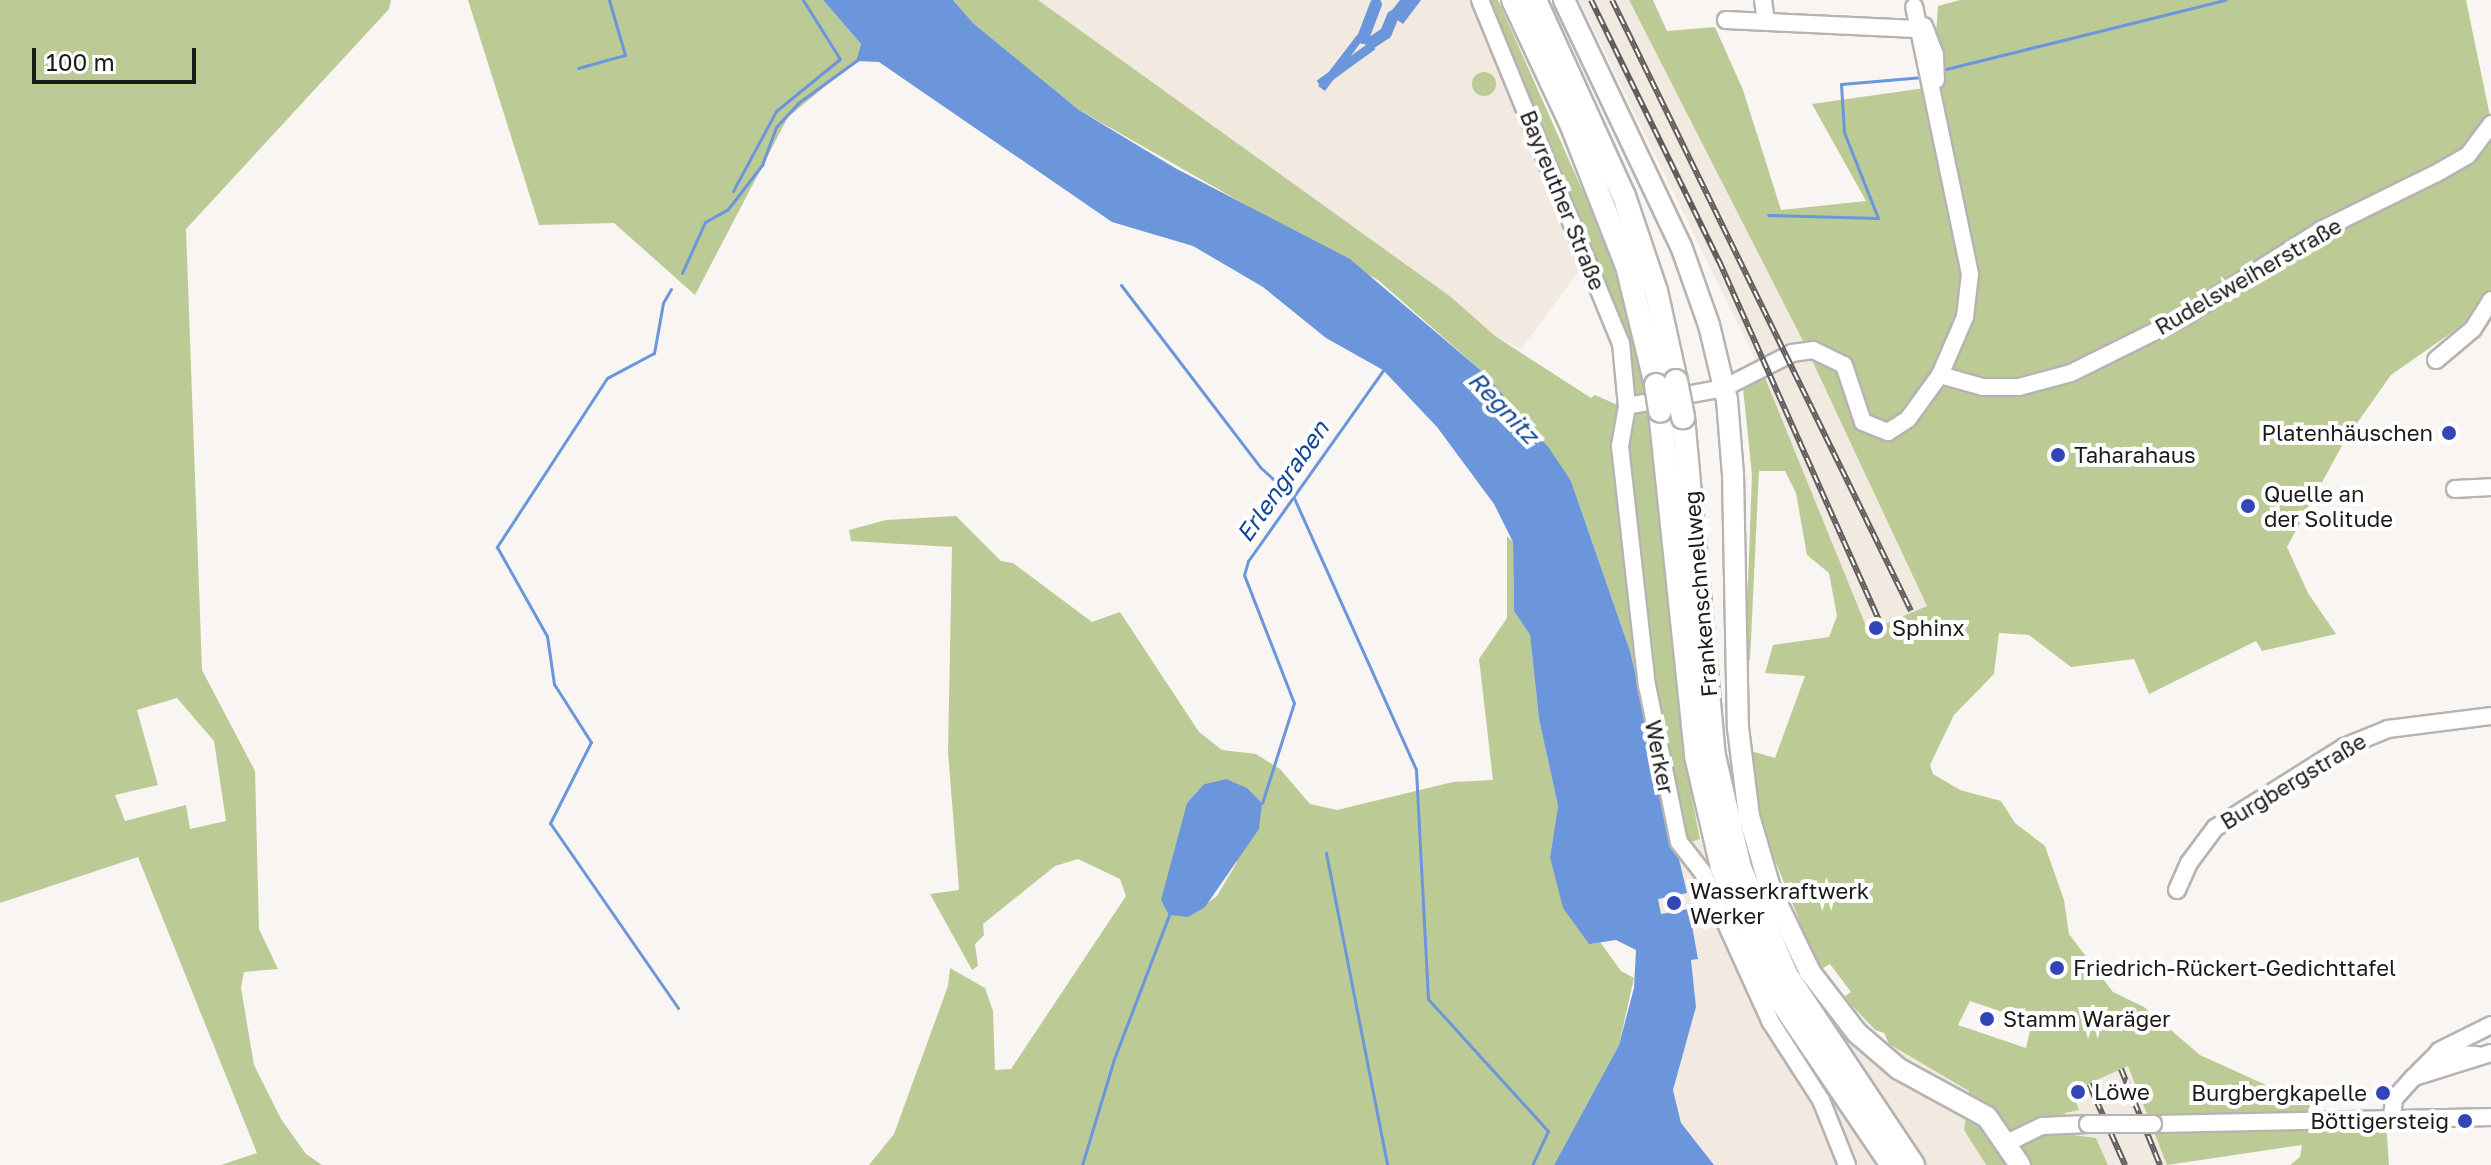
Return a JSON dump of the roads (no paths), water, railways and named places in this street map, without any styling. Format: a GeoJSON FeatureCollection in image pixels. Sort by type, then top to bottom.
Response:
{"type":"FeatureCollection","features":[{"type":"Feature","properties":{"kind":"highway","name":"Frankenschnellweg"},"geometry":{"type":"LineString","coordinates":[[1513,0],[1604,204],[1666,383],[1683,417],[1714,756],[1740,868],[1787,976],[1913,1165]]}},
{"type":"Feature","properties":{"kind":"highway","name":"Frankenschnellweg"},"geometry":{"type":"LineString","coordinates":[[1535,0],[1624,196],[1656,291],[1666,383],[1660,411],[1696,756],[1722,868],[1779,998],[1892,1165]]}},
{"type":"Feature","properties":{"kind":"main road"},"geometry":{"type":"LineString","coordinates":[[1564,0],[1681,246],[1724,388],[1733,474],[1738,728],[1749,816],[1771,891],[1810,972],[1857,1033],[1899,1069],[1980,1112],[2007,1143],[2020,1165]]}},
{"type":"Feature","properties":{"kind":"street","name":"Bayreuther Straße"},"geometry":{"type":"LineString","coordinates":[[1480,0],[1615,327],[1627,406]]}},
{"type":"Feature","properties":{"kind":"street"},"geometry":{"type":"LineString","coordinates":[[1763,0],[1766,21]]}},
{"type":"Feature","properties":{"kind":"street"},"geometry":{"type":"LineString","coordinates":[[1627,406],[1724,388],[1792,353],[1822,351],[1844,365],[1863,422],[1882,432],[1900,426],[1940,375],[1965,317],[1971,286],[1935,98],[1916,29],[1913,4]]}},
{"type":"Feature","properties":{"kind":"street"},"geometry":{"type":"LineString","coordinates":[[1913,4],[1935,55],[1935,98]]}},
{"type":"Feature","properties":{"kind":"street"},"geometry":{"type":"LineString","coordinates":[[1726,20],[1916,29]]}},
{"type":"Feature","properties":{"kind":"street","name":"Rudelsweiherstraße"},"geometry":{"type":"LineString","coordinates":[[1940,375],[1983,387],[2019,387],[2071,373],[2184,317],[2321,230],[2468,155],[2491,124]]}},
{"type":"Feature","properties":{"kind":"street"},"geometry":{"type":"LineString","coordinates":[[2436,360],[2473,329],[2491,300]]}},
{"type":"Feature","properties":{"kind":"street","name":"Werker"},"geometry":{"type":"LineString","coordinates":[[1627,406],[1620,446],[1647,685],[1679,842],[1703,873],[1770,1021],[1821,1100],[1847,1165]]}},
{"type":"Feature","properties":{"kind":"street"},"geometry":{"type":"LineString","coordinates":[[2455,489],[2491,487]]}},
{"type":"Feature","properties":{"kind":"street","name":"Burgbergstraße"},"geometry":{"type":"LineString","coordinates":[[2177,890],[2189,863],[2215,828],[2344,747],[2388,729],[2491,716]]}},
{"type":"Feature","properties":{"kind":"street"},"geometry":{"type":"LineString","coordinates":[[2392,1116],[2394,1099],[2438,1053],[2456,1039],[2491,1025]]}},
{"type":"Feature","properties":{"kind":"street"},"geometry":{"type":"LineString","coordinates":[[2438,1053],[2463,1050],[2485,1054]]}},
{"type":"Feature","properties":{"kind":"street"},"geometry":{"type":"LineString","coordinates":[[2414,1077],[2485,1054]]}},
{"type":"Feature","properties":{"kind":"street"},"geometry":{"type":"LineString","coordinates":[[2007,1143],[2033,1129],[2069,1124],[2392,1116],[2491,1117]]}},
{"type":"Feature","properties":{"kind":"water","name":"Regnitz"},"geometry":{"type":"Polygon","coordinates":[[[823,0],[953,0],[973,23],[1079,110],[1175,168],[1350,259],[1485,374],[1549,448],[1571,481],[1630,651],[1687,893],[1658,899],[1661,914],[1689,909],[1698,959],[1691,960],[1696,1007],[1673,1090],[1681,1123],[1714,1165],[1554,1165],[1619,1045],[1634,988],[1636,950],[1616,940],[1589,944],[1563,908],[1550,857],[1558,806],[1539,719],[1530,635],[1514,611],[1513,542],[1494,504],[1437,427],[1383,370],[1326,338],[1263,287],[1193,246],[1112,222],[879,62],[856,61],[861,44],[823,0]]]}},
{"type":"Feature","properties":{"kind":"water"},"geometry":{"type":"Polygon","coordinates":[[[1400,0],[1421,0],[1403,24],[1389,14],[1400,0]]]}},
{"type":"Feature","properties":{"kind":"water"},"geometry":{"type":"Polygon","coordinates":[[[1357,35],[1364,38],[1325,91],[1318,86],[1357,35]]]}},
{"type":"Feature","properties":{"kind":"water"},"geometry":{"type":"Polygon","coordinates":[[[1370,42],[1375,49],[1322,88],[1317,81],[1370,42]]]}},
{"type":"Feature","properties":{"kind":"water"},"geometry":{"type":"Polygon","coordinates":[[[1226,779],[1247,788],[1262,803],[1259,829],[1205,907],[1188,917],[1169,915],[1161,900],[1187,803],[1204,784],[1226,779]]]}},
{"type":"Feature","properties":{"kind":"waterway"},"geometry":{"type":"LineString","coordinates":[[578,68],[625,55],[609,0]]}},
{"type":"Feature","properties":{"kind":"waterway"},"geometry":{"type":"LineString","coordinates":[[733,191],[776,111],[840,59],[803,0]]}},
{"type":"Feature","properties":{"kind":"waterway"},"geometry":{"type":"LineString","coordinates":[[1942,70],[2225,0]]}},
{"type":"Feature","properties":{"kind":"waterway"},"geometry":{"type":"LineString","coordinates":[[1363,38],[1376,4]]}},
{"type":"Feature","properties":{"kind":"waterway"},"geometry":{"type":"LineString","coordinates":[[1371,43],[1386,33],[1393,16]]}},
{"type":"Feature","properties":{"kind":"waterway"},"geometry":{"type":"LineString","coordinates":[[682,273],[705,222],[728,209],[762,165],[776,127],[798,103],[860,58]]}},
{"type":"Feature","properties":{"kind":"waterway"},"geometry":{"type":"LineString","coordinates":[[1768,215],[1878,218],[1844,132],[1841,84],[1923,77]]}},
{"type":"Feature","properties":{"kind":"waterway"},"geometry":{"type":"LineString","coordinates":[[1121,285],[1260,467],[1294,498],[1416,770],[1428,999],[1548,1131],[1532,1165]]}},
{"type":"Feature","properties":{"kind":"waterway"},"geometry":{"type":"LineString","coordinates":[[671,289],[663,303],[654,353],[607,378],[497,547],[547,636],[554,684],[591,742],[550,823],[678,1008]]}},
{"type":"Feature","properties":{"kind":"waterway","name":"Erlengraben"},"geometry":{"type":"LineString","coordinates":[[1262,803],[1294,703],[1244,575],[1248,561],[1383,370]]}},
{"type":"Feature","properties":{"kind":"waterway"},"geometry":{"type":"LineString","coordinates":[[1326,853],[1387,1165]]}},
{"type":"Feature","properties":{"kind":"waterway","name":"Erlengraben"},"geometry":{"type":"LineString","coordinates":[[1082,1165],[1114,1059],[1169,915]]}},
{"type":"Feature","properties":{"kind":"railway"},"geometry":{"type":"LineString","coordinates":[[1591,0],[1719,261],[1881,625]]}},
{"type":"Feature","properties":{"kind":"railway"},"geometry":{"type":"LineString","coordinates":[[1612,0],[1911,611]]}},
{"type":"Feature","properties":{"kind":"railway"},"geometry":{"type":"LineString","coordinates":[[2121,1069],[2160,1165]]}},
{"type":"Feature","properties":{"kind":"railway"},"geometry":{"type":"LineString","coordinates":[[2089,1084],[2125,1165]]}},
{"type":"Feature","properties":{"kind":"place","name":"Platenhäuschen"},"geometry":{"type":"Point","coordinates":[2449,433]}},
{"type":"Feature","properties":{"kind":"place","name":"Taharahaus"},"geometry":{"type":"Point","coordinates":[2058,455]}},
{"type":"Feature","properties":{"kind":"place","name":"Quelle an der Solitude"},"geometry":{"type":"Point","coordinates":[2248,506]}},
{"type":"Feature","properties":{"kind":"place","name":"Sphinx"},"geometry":{"type":"Point","coordinates":[1876,628]}},
{"type":"Feature","properties":{"kind":"place","name":"Wasserkraftwerk Werker"},"geometry":{"type":"Point","coordinates":[1674,903]}},
{"type":"Feature","properties":{"kind":"place","name":"Friedrich-Rückert-Gedichttafel"},"geometry":{"type":"Point","coordinates":[2057,968]}},
{"type":"Feature","properties":{"kind":"place","name":"Stamm Waräger"},"geometry":{"type":"Point","coordinates":[1987,1019]}},
{"type":"Feature","properties":{"kind":"place","name":"Löwe"},"geometry":{"type":"Point","coordinates":[2078,1092]}},
{"type":"Feature","properties":{"kind":"place","name":"Burgbergkapelle"},"geometry":{"type":"Point","coordinates":[2383,1093]}},
{"type":"Feature","properties":{"kind":"place","name":"Böttigersteig"},"geometry":{"type":"Point","coordinates":[2465,1121]}}]}
